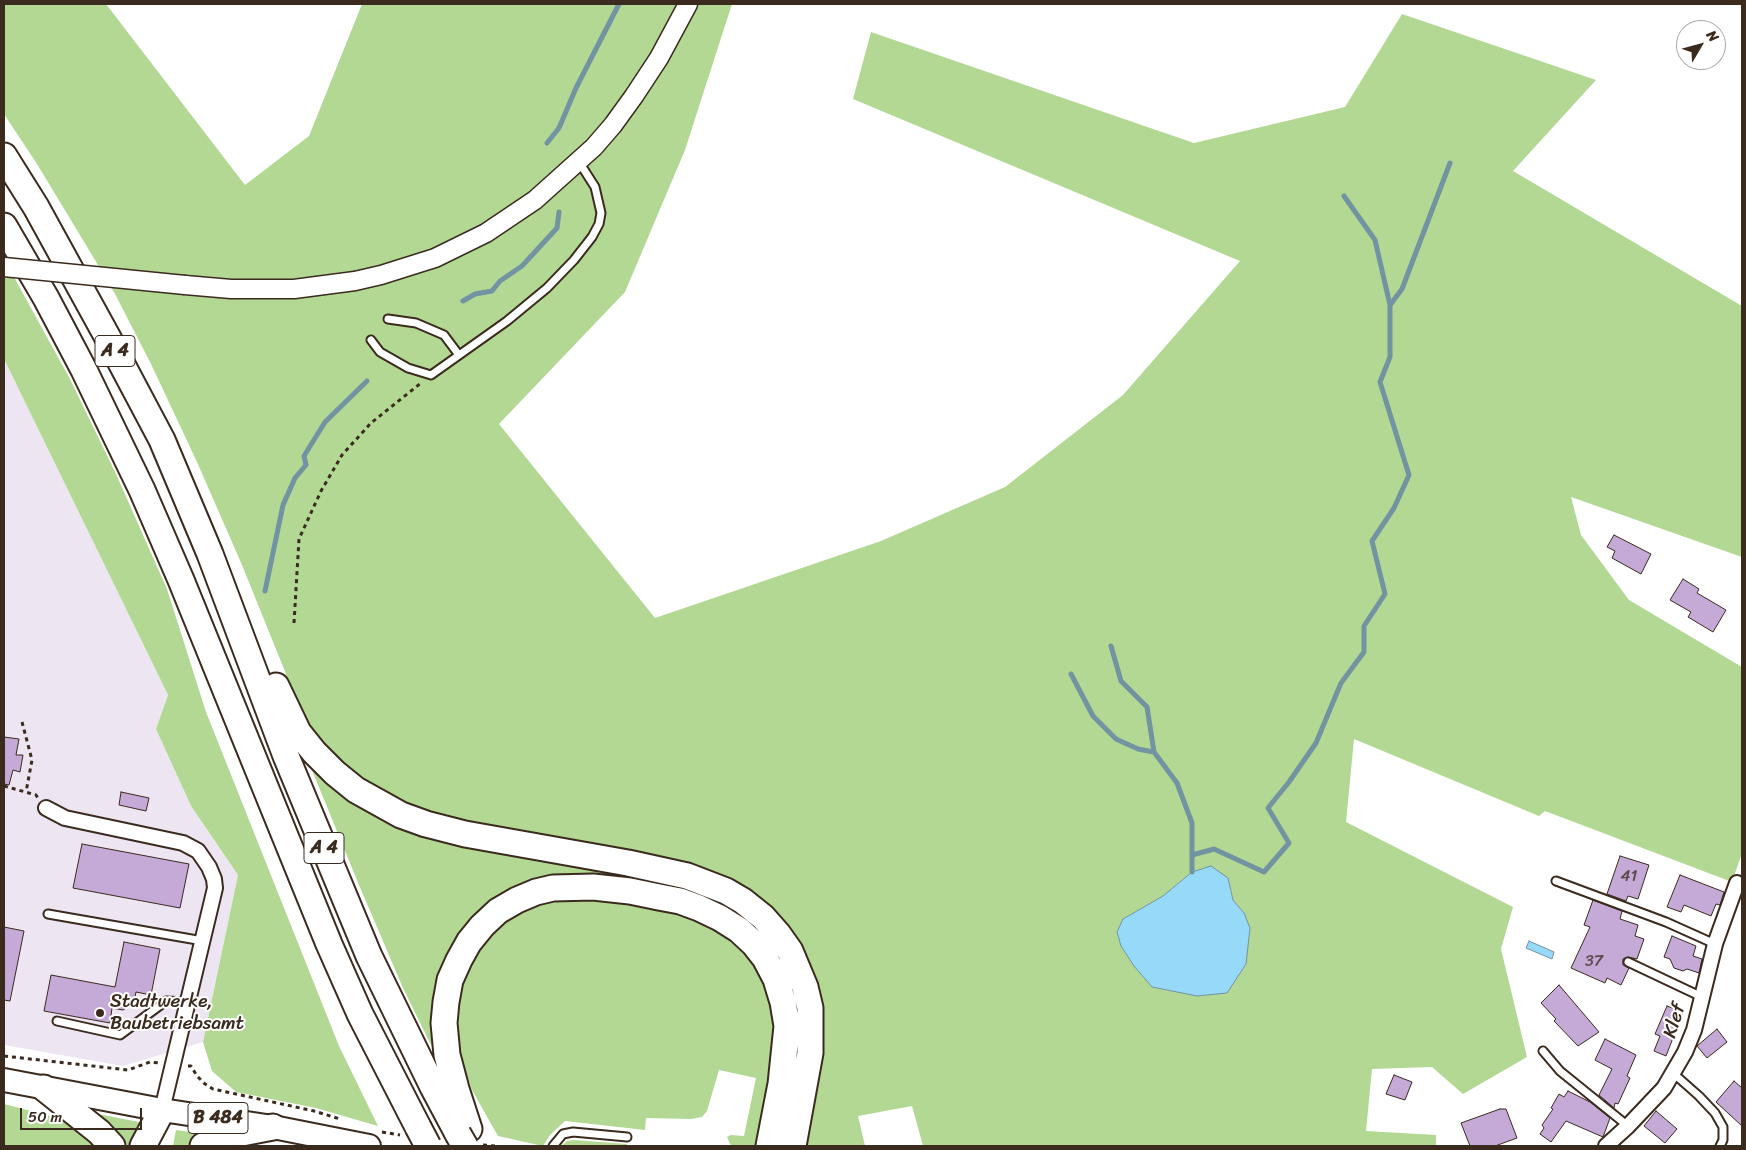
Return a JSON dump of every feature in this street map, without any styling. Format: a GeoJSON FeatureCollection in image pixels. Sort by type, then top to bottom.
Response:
{"type":"FeatureCollection","features":[{"type":"Feature","properties":{"kind":"highway","name":"A 4"},"geometry":{"type":"LineString","coordinates":[[4,156],[36,207],[157,431],[210,554],[286,756],[369,956],[433,1087],[469,1141]]}},
{"type":"Feature","properties":{"kind":"highway","name":"A 4"},"geometry":{"type":"LineString","coordinates":[[4,226],[46,298],[84,370],[142,490],[181,580],[329,944],[418,1139]]}},
{"type":"Feature","properties":{"kind":"highway"},"geometry":{"type":"LineString","coordinates":[[210,554],[298,732],[314,752],[335,773],[356,790],[402,815],[446,830],[508,843],[628,863],[687,876],[743,901],[763,917],[790,951],[797,966],[810,1008],[810,1053],[781,1145]]}},
{"type":"Feature","properties":{"kind":"highway"},"geometry":{"type":"LineString","coordinates":[[469,1141],[446,1055],[444,1024],[450,980],[469,942],[498,911],[536,892],[574,886],[630,891],[680,901],[720,918],[739,930],[754,944],[765,958],[778,987],[787,1026],[781,1084],[781,1145]]}},
{"type":"Feature","properties":{"kind":"highway"},"geometry":{"type":"LineString","coordinates":[[44,1088],[99,1132],[112,1146]]}},
{"type":"Feature","properties":{"kind":"highway"},"geometry":{"type":"LineString","coordinates":[[143,1146],[162,1110]]}},
{"type":"Feature","properties":{"kind":"highway"},"geometry":{"type":"LineString","coordinates":[[162,1110],[162,1146]]}},
{"type":"Feature","properties":{"kind":"highway"},"geometry":{"type":"LineString","coordinates":[[203,1146],[221,1137],[273,1127]]}},
{"type":"Feature","properties":{"kind":"main road","name":"B 484"},"geometry":{"type":"LineString","coordinates":[[4,1080],[162,1110],[273,1127],[372,1138]]}},
{"type":"Feature","properties":{"kind":"street"},"geometry":{"type":"LineString","coordinates":[[4,267],[185,285],[241,289],[294,289],[355,281],[435,258],[486,233],[535,200],[579,162],[613,125],[634,96],[688,4]]}},
{"type":"Feature","properties":{"kind":"street"},"geometry":{"type":"LineString","coordinates":[[46,808],[65,818],[183,843],[198,852],[210,867],[215,888],[162,1110]]}},
{"type":"Feature","properties":{"kind":"street","name":"Klef"},"geometry":{"type":"LineString","coordinates":[[1606,1146],[1664,1088],[1685,1052],[1694,1030],[1715,944],[1737,883]]}},
{"type":"Feature","properties":{"kind":"lane"},"geometry":{"type":"LineString","coordinates":[[371,340],[380,352],[408,368],[431,375],[507,321],[547,288],[574,260],[592,237],[599,224],[601,213],[595,187],[579,162]]}},
{"type":"Feature","properties":{"kind":"lane"},"geometry":{"type":"LineString","coordinates":[[388,319],[416,323],[444,335],[459,355]]}},
{"type":"Feature","properties":{"kind":"lane"},"geometry":{"type":"LineString","coordinates":[[1556,880],[1666,922],[1715,944]]}},
{"type":"Feature","properties":{"kind":"lane"},"geometry":{"type":"LineString","coordinates":[[48,914],[203,941]]}},
{"type":"Feature","properties":{"kind":"lane"},"geometry":{"type":"LineString","coordinates":[[1628,962],[1702,997]]}},
{"type":"Feature","properties":{"kind":"lane"},"geometry":{"type":"LineString","coordinates":[[58,1021],[120,1035],[166,1000],[188,1002]]}},
{"type":"Feature","properties":{"kind":"lane"},"geometry":{"type":"LineString","coordinates":[[1542,1051],[1560,1071],[1628,1126]]}},
{"type":"Feature","properties":{"kind":"lane"},"geometry":{"type":"LineString","coordinates":[[1673,1073],[1699,1096],[1714,1113],[1722,1127],[1723,1140],[1720,1146]]}},
{"type":"Feature","properties":{"kind":"lane"},"geometry":{"type":"LineString","coordinates":[[553,1146],[563,1134],[573,1132],[627,1137]]}},
{"type":"Feature","properties":{"kind":"path"},"geometry":{"type":"LineString","coordinates":[[294,623],[299,539],[321,491],[342,455],[370,423],[431,375]]}},
{"type":"Feature","properties":{"kind":"path"},"geometry":{"type":"LineString","coordinates":[[22,722],[32,760],[26,792]]}},
{"type":"Feature","properties":{"kind":"path"},"geometry":{"type":"LineString","coordinates":[[4,786],[36,795],[46,808]]}},
{"type":"Feature","properties":{"kind":"path"},"geometry":{"type":"LineString","coordinates":[[4,1056],[128,1070],[150,1062],[191,1066],[204,1084],[213,1089],[314,1112],[348,1122]]}},
{"type":"Feature","properties":{"kind":"path"},"geometry":{"type":"LineString","coordinates":[[372,1138],[418,1139]]}},
{"type":"Feature","properties":{"kind":"path"},"geometry":{"type":"LineString","coordinates":[[469,1141],[495,1146]]}},
{"type":"Feature","properties":{"kind":"shaded area"},"geometry":{"type":"Polygon","coordinates":[[[4,359],[168,695],[156,729],[191,806],[238,875],[203,1042],[123,1066],[4,1045],[4,359]]]}},
{"type":"Feature","properties":{"kind":"green space"},"geometry":{"type":"Polygon","coordinates":[[[4,4],[106,4],[245,185],[309,136],[362,4],[732,4],[685,150],[625,292],[499,424],[655,618],[881,541],[1005,487],[1123,395],[1240,261],[853,99],[871,32],[1194,143],[1345,107],[1402,14],[1596,80],[1513,171],[1742,306],[1742,557],[1571,497],[1581,535],[1629,600],[1742,667],[1742,853],[1732,882],[1545,811],[1539,816],[1354,739],[1346,822],[1513,907],[1501,949],[1527,1057],[1463,1094],[1432,1067],[1372,1069],[1366,1131],[1436,1135],[1436,1146],[923,1146],[912,1106],[858,1116],[865,1146],[806,1146],[805,1138],[820,1019],[744,888],[722,876],[698,867],[469,825],[402,804],[370,787],[342,765],[318,741],[305,721],[242,565],[151,364],[115,294],[37,164],[4,114],[4,4]],[[1192,872],[1163,896],[1123,919],[1117,932],[1121,946],[1134,966],[1152,987],[1170,991],[1227,993],[1246,964],[1244,913],[1233,900],[1228,878],[1192,872]]]}},
{"type":"Feature","properties":{"kind":"green space"},"geometry":{"type":"Polygon","coordinates":[[[4,259],[70,379],[116,474],[167,589],[206,712],[339,1046],[378,1126],[316,1108],[236,1092],[212,1071],[203,1042],[238,875],[191,806],[156,729],[168,695],[4,359],[4,259]]]}},
{"type":"Feature","properties":{"kind":"green space"},"geometry":{"type":"Polygon","coordinates":[[[307,758],[348,794],[691,885],[746,915],[775,945],[798,997],[801,1047],[788,1090],[760,940],[598,880],[474,925],[440,1060],[403,988],[307,758]]]}},
{"type":"Feature","properties":{"kind":"green space"},"geometry":{"type":"Polygon","coordinates":[[[591,896],[689,915],[739,943],[751,957],[770,992],[777,1040],[757,1146],[731,1146],[727,1137],[731,1135],[744,1136],[756,1078],[719,1070],[707,1111],[702,1117],[691,1119],[646,1118],[645,1130],[565,1121],[550,1135],[543,1146],[498,1136],[472,1090],[459,1052],[456,1024],[458,997],[464,976],[477,950],[492,932],[511,916],[530,905],[551,899],[591,896]]]}},
{"type":"Feature","properties":{"kind":"green space"},"geometry":{"type":"Polygon","coordinates":[[[4,1104],[58,1118],[84,1128],[103,1146],[4,1146],[4,1104]]]}},
{"type":"Feature","properties":{"kind":"green space"},"geometry":{"type":"Polygon","coordinates":[[[93,1113],[139,1122],[135,1146],[121,1146],[93,1113]]]}},
{"type":"Feature","properties":{"kind":"green space"},"geometry":{"type":"Polygon","coordinates":[[[176,1130],[205,1134],[187,1146],[173,1146],[176,1130]]]}},
{"type":"Feature","properties":{"kind":"green space"},"geometry":{"type":"Polygon","coordinates":[[[567,1141],[627,1144],[627,1146],[561,1146],[567,1141]]]}},
{"type":"Feature","properties":{"kind":"water"},"geometry":{"type":"Polygon","coordinates":[[[1211,866],[1228,878],[1233,900],[1244,913],[1250,928],[1246,964],[1227,993],[1197,996],[1152,987],[1134,966],[1121,946],[1117,932],[1123,919],[1163,896],[1192,872],[1211,866]]]}},
{"type":"Feature","properties":{"kind":"water"},"geometry":{"type":"Polygon","coordinates":[[[1529,941],[1554,952],[1552,959],[1526,948],[1529,941]]]}},
{"type":"Feature","properties":{"kind":"building"},"geometry":{"type":"Polygon","coordinates":[[[1614,535],[1651,554],[1641,574],[1612,558],[1615,551],[1607,547],[1614,535]]]}},
{"type":"Feature","properties":{"kind":"building"},"geometry":{"type":"Polygon","coordinates":[[[1683,579],[1699,589],[1697,593],[1726,610],[1713,632],[1688,617],[1691,612],[1670,600],[1683,579]]]}},
{"type":"Feature","properties":{"kind":"building"},"geometry":{"type":"Polygon","coordinates":[[[4,737],[19,739],[16,755],[23,755],[20,772],[13,770],[9,785],[4,784],[4,737]]]}},
{"type":"Feature","properties":{"kind":"building"},"geometry":{"type":"Polygon","coordinates":[[[121,792],[149,798],[146,811],[119,805],[121,792]]]}},
{"type":"Feature","properties":{"kind":"building"},"geometry":{"type":"Polygon","coordinates":[[[82,844],[189,864],[180,908],[73,888],[82,844]]]}},
{"type":"Feature","properties":{"kind":"building"},"geometry":{"type":"Polygon","coordinates":[[[1620,856],[1649,865],[1638,899],[1628,896],[1626,901],[1607,894],[1620,856]]]}},
{"type":"Feature","properties":{"kind":"building"},"geometry":{"type":"Polygon","coordinates":[[[1680,875],[1724,892],[1720,905],[1716,904],[1711,916],[1684,905],[1681,912],[1667,907],[1680,875]]]}},
{"type":"Feature","properties":{"kind":"building"},"geometry":{"type":"Polygon","coordinates":[[[1593,900],[1622,911],[1620,919],[1638,925],[1635,936],[1644,939],[1637,959],[1628,957],[1623,959],[1623,965],[1629,968],[1621,985],[1607,978],[1605,983],[1571,968],[1590,927],[1584,925],[1593,900]]]}},
{"type":"Feature","properties":{"kind":"building"},"geometry":{"type":"Polygon","coordinates":[[[4,927],[24,931],[10,1001],[4,1000],[4,927]]]}},
{"type":"Feature","properties":{"kind":"building"},"geometry":{"type":"Polygon","coordinates":[[[1672,936],[1696,946],[1693,956],[1702,959],[1699,973],[1687,969],[1683,971],[1674,968],[1670,959],[1664,957],[1672,936]]]}},
{"type":"Feature","properties":{"kind":"building"},"geometry":{"type":"Polygon","coordinates":[[[124,942],[160,949],[151,995],[136,992],[134,1002],[123,1010],[112,1008],[110,1023],[44,1011],[51,975],[115,987],[124,942]]]}},
{"type":"Feature","properties":{"kind":"building"},"geometry":{"type":"Polygon","coordinates":[[[1559,985],[1599,1032],[1578,1046],[1554,1021],[1556,1019],[1541,1003],[1559,985]]]}},
{"type":"Feature","properties":{"kind":"building"},"geometry":{"type":"Polygon","coordinates":[[[1667,1006],[1683,1012],[1666,1056],[1654,1051],[1660,1036],[1655,1034],[1667,1006]]]}},
{"type":"Feature","properties":{"kind":"building"},"geometry":{"type":"Polygon","coordinates":[[[1717,1029],[1727,1042],[1707,1058],[1697,1046],[1717,1029]]]}},
{"type":"Feature","properties":{"kind":"building"},"geometry":{"type":"Polygon","coordinates":[[[1605,1039],[1636,1055],[1627,1076],[1630,1078],[1618,1104],[1615,1103],[1614,1108],[1599,1095],[1612,1069],[1595,1060],[1605,1039]]]}},
{"type":"Feature","properties":{"kind":"building"},"geometry":{"type":"Polygon","coordinates":[[[1394,1075],[1412,1082],[1405,1100],[1386,1094],[1394,1075]]]}},
{"type":"Feature","properties":{"kind":"building"},"geometry":{"type":"Polygon","coordinates":[[[1734,1081],[1742,1088],[1742,1126],[1716,1102],[1734,1081]]]}},
{"type":"Feature","properties":{"kind":"building"},"geometry":{"type":"Polygon","coordinates":[[[1568,1091],[1590,1102],[1610,1118],[1603,1137],[1566,1121],[1551,1142],[1540,1134],[1544,1128],[1542,1125],[1553,1109],[1551,1108],[1559,1094],[1564,1097],[1568,1091]]]}},
{"type":"Feature","properties":{"kind":"building"},"geometry":{"type":"Polygon","coordinates":[[[1500,1109],[1506,1109],[1517,1138],[1495,1146],[1470,1146],[1461,1123],[1500,1109]]]}},
{"type":"Feature","properties":{"kind":"building"},"geometry":{"type":"Polygon","coordinates":[[[1656,1111],[1677,1129],[1665,1143],[1644,1126],[1656,1111]]]}},
{"type":"Feature","properties":{"kind":"waterway"},"geometry":{"type":"LineString","coordinates":[[547,143],[559,128],[576,88],[619,4]]}},
{"type":"Feature","properties":{"kind":"waterway"},"geometry":{"type":"LineString","coordinates":[[1390,305],[1402,289],[1450,163]]}},
{"type":"Feature","properties":{"kind":"waterway"},"geometry":{"type":"LineString","coordinates":[[1192,855],[1214,849],[1264,872],[1289,843],[1268,808],[1316,743],[1341,683],[1364,652],[1364,626],[1385,594],[1372,541],[1394,508],[1409,475],[1380,382],[1390,357],[1390,305],[1375,240],[1344,196]]}},
{"type":"Feature","properties":{"kind":"waterway"},"geometry":{"type":"LineString","coordinates":[[463,301],[475,294],[492,291],[500,281],[522,266],[557,228],[559,212]]}},
{"type":"Feature","properties":{"kind":"waterway"},"geometry":{"type":"LineString","coordinates":[[265,591],[283,505],[295,478],[306,465],[304,456],[325,422],[367,381]]}},
{"type":"Feature","properties":{"kind":"waterway"},"geometry":{"type":"LineString","coordinates":[[1111,646],[1121,681],[1147,707],[1154,752],[1177,783],[1192,823],[1192,872]]}},
{"type":"Feature","properties":{"kind":"waterway"},"geometry":{"type":"LineString","coordinates":[[1071,674],[1093,716],[1116,739],[1138,749],[1154,752]]}},
{"type":"Feature","properties":{"kind":"place","name":"Stadtwerke, Baubetriebsamt"},"geometry":{"type":"Point","coordinates":[100,1013]}}]}
